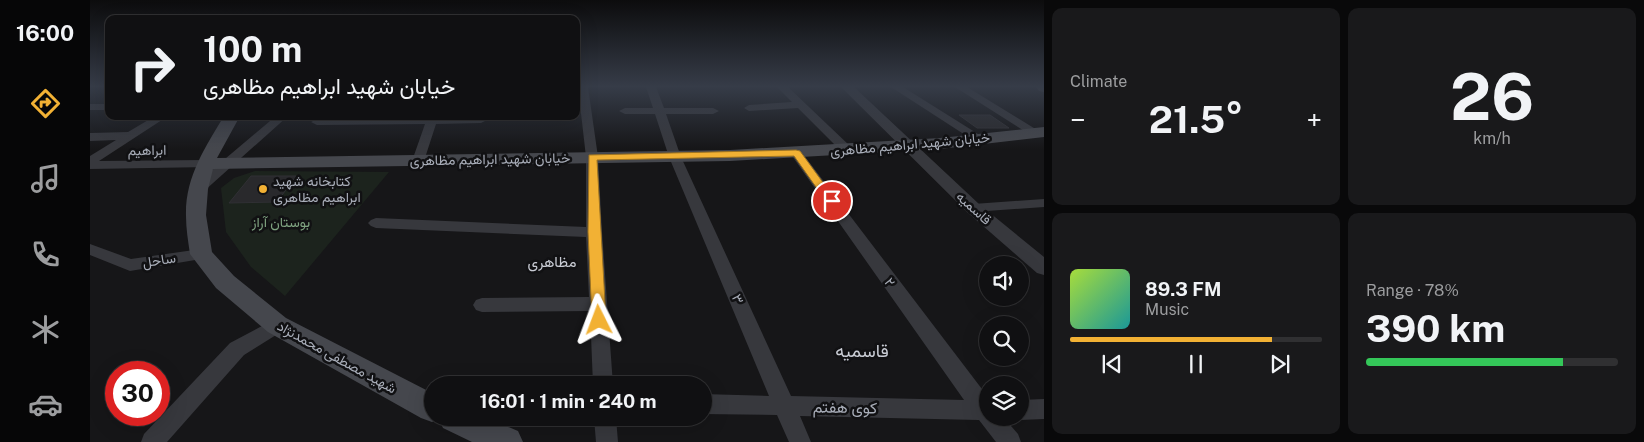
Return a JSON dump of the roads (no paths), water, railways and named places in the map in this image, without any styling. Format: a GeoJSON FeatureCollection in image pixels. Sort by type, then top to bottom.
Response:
{"type":"FeatureCollection","features":[{"type":"Feature","properties":{"kind":"main road"},"geometry":{"type":"LineString","coordinates":[[201,254],[196,215],[198,189],[217,164],[231,120]]}},
{"type":"Feature","properties":{"kind":"main road","name":"خیابان شهید ابراهیم مظاهری"},"geometry":{"type":"LineString","coordinates":[[217,164],[675,157],[796,153],[1040,133]]}},
{"type":"Feature","properties":{"kind":"main road","name":"شهید مصطفی محمدنژاد"},"geometry":{"type":"LineString","coordinates":[[201,254],[225,282],[277,324],[424,404]]}},
{"type":"Feature","properties":{"kind":"main road"},"geometry":{"type":"LineString","coordinates":[[472,426],[507,442]]}},
{"type":"Feature","properties":{"kind":"street"},"geometry":{"type":"LineString","coordinates":[[581,108],[592,158],[594,232],[602,376]]}},
{"type":"Feature","properties":{"kind":"street"},"geometry":{"type":"LineString","coordinates":[[749,108],[755,108]]}},
{"type":"Feature","properties":{"kind":"street"},"geometry":{"type":"LineString","coordinates":[[803,108],[846,149]]}},
{"type":"Feature","properties":{"kind":"street","name":"قاسمیه"},"geometry":{"type":"LineString","coordinates":[[868,108],[973,208],[1044,268]]}},
{"type":"Feature","properties":{"kind":"street"},"geometry":{"type":"LineString","coordinates":[[929,108],[980,139]]}},
{"type":"Feature","properties":{"kind":"street"},"geometry":{"type":"LineString","coordinates":[[996,108],[1040,133]]}},
{"type":"Feature","properties":{"kind":"street","name":"۳"},"geometry":{"type":"LineString","coordinates":[[659,110],[675,157],[800,442]]}},
{"type":"Feature","properties":{"kind":"street"},"geometry":{"type":"LineString","coordinates":[[625,111],[713,111]]}},
{"type":"Feature","properties":{"kind":"street"},"geometry":{"type":"LineString","coordinates":[[90,161],[157,120]]}},
{"type":"Feature","properties":{"kind":"street"},"geometry":{"type":"LineString","coordinates":[[217,164],[278,120]]}},
{"type":"Feature","properties":{"kind":"street"},"geometry":{"type":"LineString","coordinates":[[317,122],[374,120]]}},
{"type":"Feature","properties":{"kind":"street"},"geometry":{"type":"LineString","coordinates":[[418,161],[431,120]]}},
{"type":"Feature","properties":{"kind":"street"},"geometry":{"type":"LineString","coordinates":[[90,137],[132,136]]}},
{"type":"Feature","properties":{"kind":"street","name":"۲"},"geometry":{"type":"LineString","coordinates":[[796,153],[979,402]]}},
{"type":"Feature","properties":{"kind":"street","name":"ابراهیم"},"geometry":{"type":"LineString","coordinates":[[90,165],[217,164]]}},
{"type":"Feature","properties":{"kind":"street"},"geometry":{"type":"LineString","coordinates":[[973,208],[1044,203]]}},
{"type":"Feature","properties":{"kind":"street"},"geometry":{"type":"LineString","coordinates":[[376,223],[594,232]]}},
{"type":"Feature","properties":{"kind":"street","name":"ساحل"},"geometry":{"type":"LineString","coordinates":[[90,249],[130,265],[201,254]]}},
{"type":"Feature","properties":{"kind":"street"},"geometry":{"type":"LineString","coordinates":[[482,305],[598,304]]}},
{"type":"Feature","properties":{"kind":"street"},"geometry":{"type":"LineString","coordinates":[[152,442],[237,349],[277,324]]}},
{"type":"Feature","properties":{"kind":"street","name":"کوی هفتم"},"geometry":{"type":"LineString","coordinates":[[712,404],[979,413]]}},
{"type":"Feature","properties":{"kind":"street"},"geometry":{"type":"LineString","coordinates":[[1029,410],[1044,409]]}},
{"type":"Feature","properties":{"kind":"street"},"geometry":{"type":"LineString","coordinates":[[605,426],[606,442]]}},
{"type":"Feature","properties":{"kind":"street","name":"۲"},"geometry":{"type":"LineString","coordinates":[[997,426],[1010,442]]}},
{"type":"Feature","properties":{"kind":"place","name":"کتابخانه شهید ابراهیم مظاهری"},"geometry":{"type":"Point","coordinates":[263,189]}},
{"type":"Feature","properties":{"kind":"district","name":"مظاهری"},"geometry":{"type":"Point","coordinates":[552,262]}},
{"type":"Feature","properties":{"kind":"district","name":"قاسمیه"},"geometry":{"type":"Point","coordinates":[862,351]}},
{"type":"Feature","properties":{"kind":"park label","name":"بوستان آراز"},"geometry":{"type":"Point","coordinates":[281,222]}}]}
